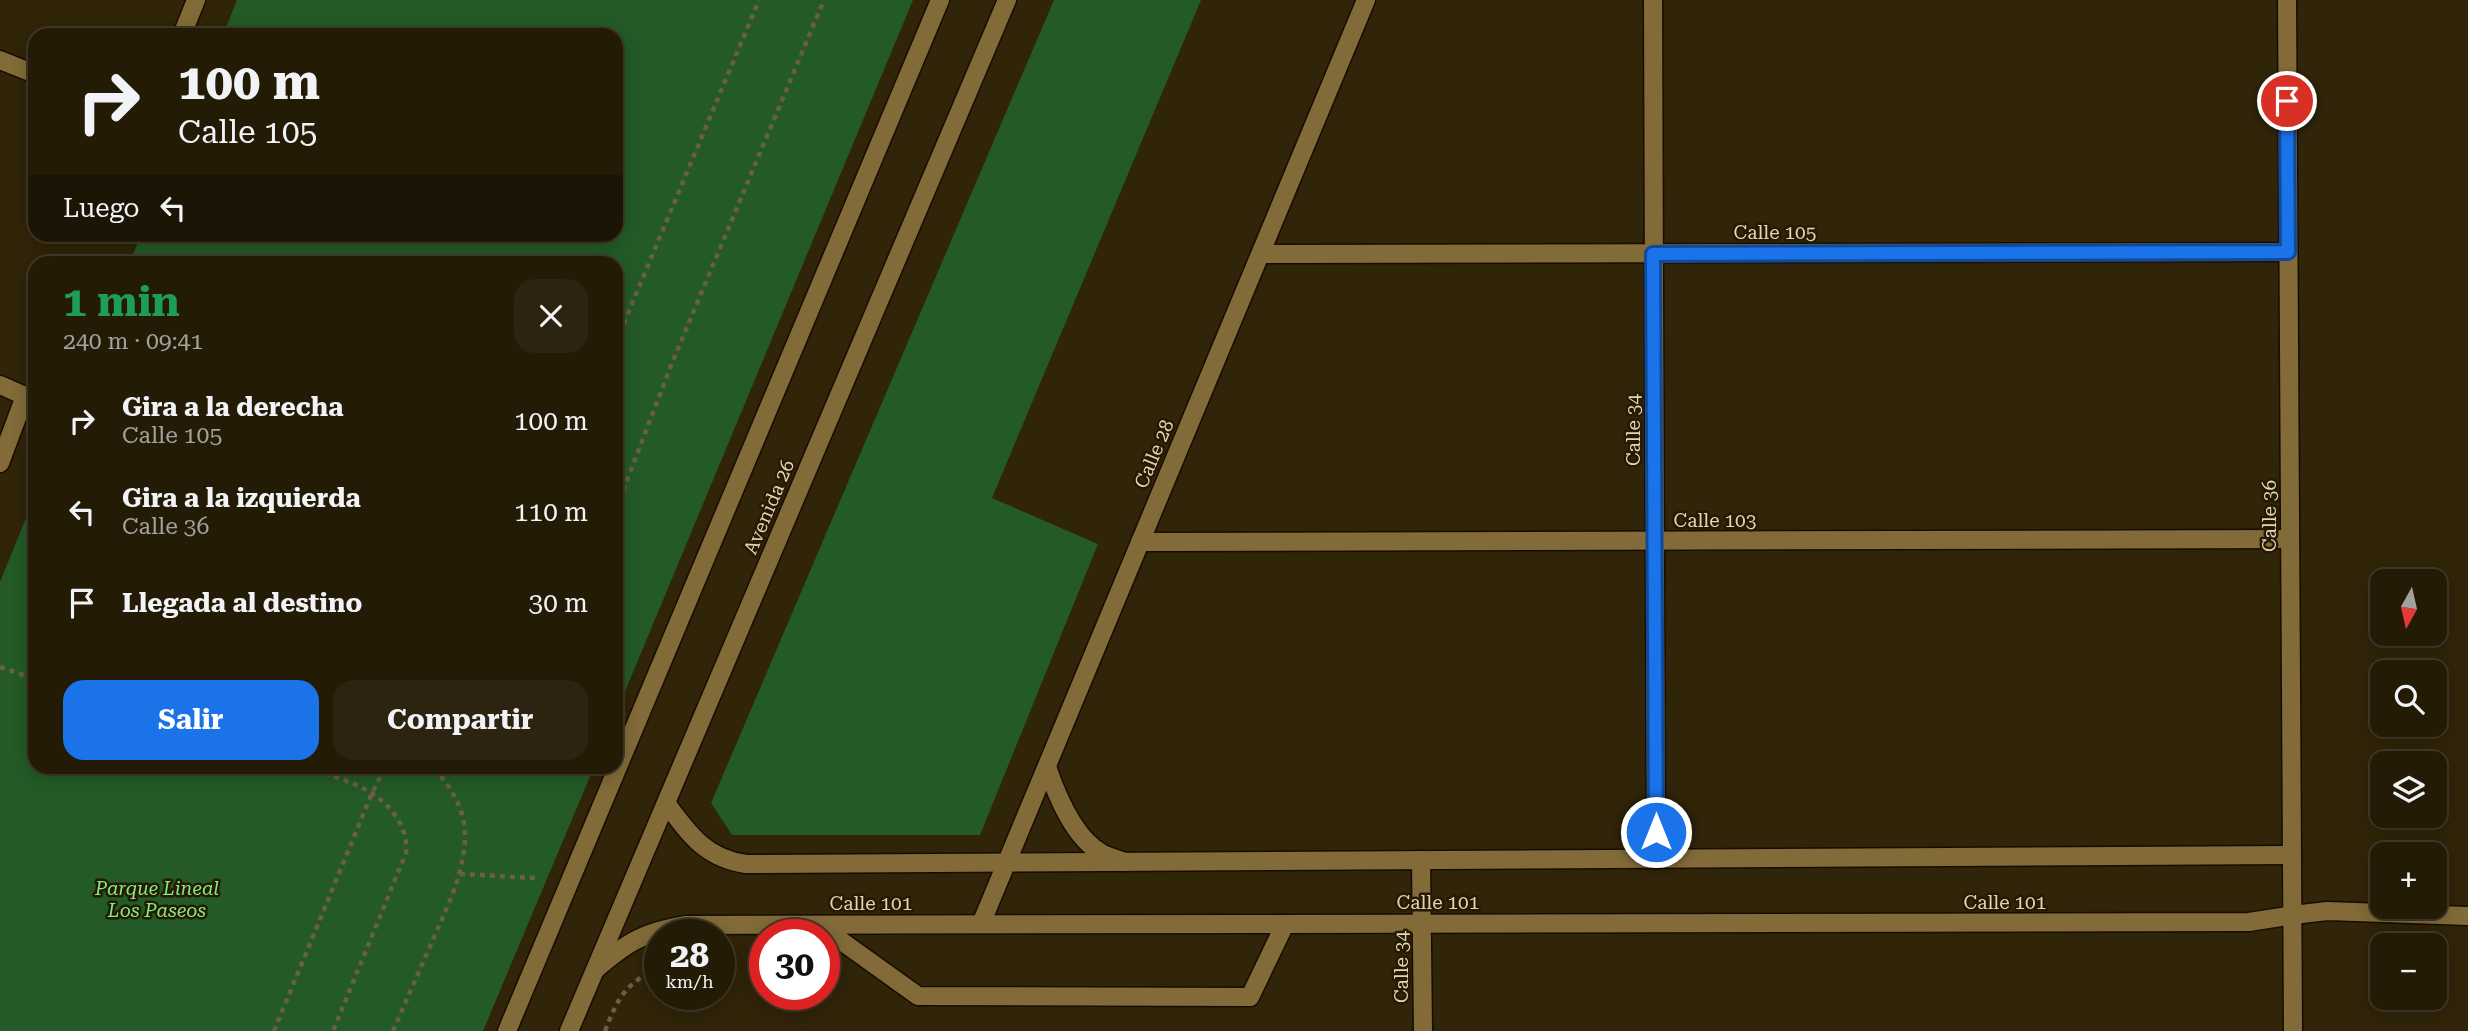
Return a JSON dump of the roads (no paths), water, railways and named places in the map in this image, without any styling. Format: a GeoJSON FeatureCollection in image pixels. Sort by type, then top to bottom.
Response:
{"type":"FeatureCollection","features":[{"type":"Feature","properties":{"kind":"street"},"geometry":{"type":"LineString","coordinates":[[185,28],[196,0]]}},
{"type":"Feature","properties":{"kind":"street","name":"Avenida 26"},"geometry":{"type":"LineString","coordinates":[[623,755],[940,0]]}},
{"type":"Feature","properties":{"kind":"street","name":"Avenida 26"},"geometry":{"type":"LineString","coordinates":[[569,1031],[1007,0]]}},
{"type":"Feature","properties":{"kind":"street","name":"Calle 28"},"geometry":{"type":"LineString","coordinates":[[981,924],[1366,0]]}},
{"type":"Feature","properties":{"kind":"street","name":"Calle 34"},"geometry":{"type":"LineString","coordinates":[[1653,0],[1656,859]]}},
{"type":"Feature","properties":{"kind":"street","name":"Calle 36"},"geometry":{"type":"LineString","coordinates":[[2287,0],[2294,1031]]}},
{"type":"Feature","properties":{"kind":"street"},"geometry":{"type":"LineString","coordinates":[[0,60],[28,71]]}},
{"type":"Feature","properties":{"kind":"street","name":"Calle 105"},"geometry":{"type":"LineString","coordinates":[[1261,254],[2288,252]]}},
{"type":"Feature","properties":{"kind":"street"},"geometry":{"type":"LineString","coordinates":[[0,385],[25,396],[1,456]]}},
{"type":"Feature","properties":{"kind":"street","name":"Calle 103"},"geometry":{"type":"LineString","coordinates":[[1140,542],[2290,539]]}},
{"type":"Feature","properties":{"kind":"street"},"geometry":{"type":"LineString","coordinates":[[1046,767],[1062,807],[1080,832],[1101,853],[1124,862]]}},
{"type":"Feature","properties":{"kind":"street","name":"Avenida 26"},"geometry":{"type":"LineString","coordinates":[[507,1031],[615,774]]}},
{"type":"Feature","properties":{"kind":"street","name":"Calle 101"},"geometry":{"type":"LineString","coordinates":[[666,803],[699,844],[730,862],[746,864],[2292,855]]}},
{"type":"Feature","properties":{"kind":"street","name":"Calle 34"},"geometry":{"type":"LineString","coordinates":[[1421,860],[1423,1031]]}},
{"type":"Feature","properties":{"kind":"street","name":"Calle 101"},"geometry":{"type":"LineString","coordinates":[[840,925],[2249,922],[2327,911],[2468,916]]}},
{"type":"Feature","properties":{"kind":"street"},"geometry":{"type":"LineString","coordinates":[[840,940],[918,996],[1250,997],[1285,924]]}},
{"type":"Feature","properties":{"kind":"street","name":"Calle 101"},"geometry":{"type":"LineString","coordinates":[[595,970],[635,939],[660,930],[686,925],[749,925]]}},
{"type":"Feature","properties":{"kind":"park label","name":"Parque Lineal Los Paseos"},"geometry":{"type":"Point","coordinates":[157,899]}}]}
